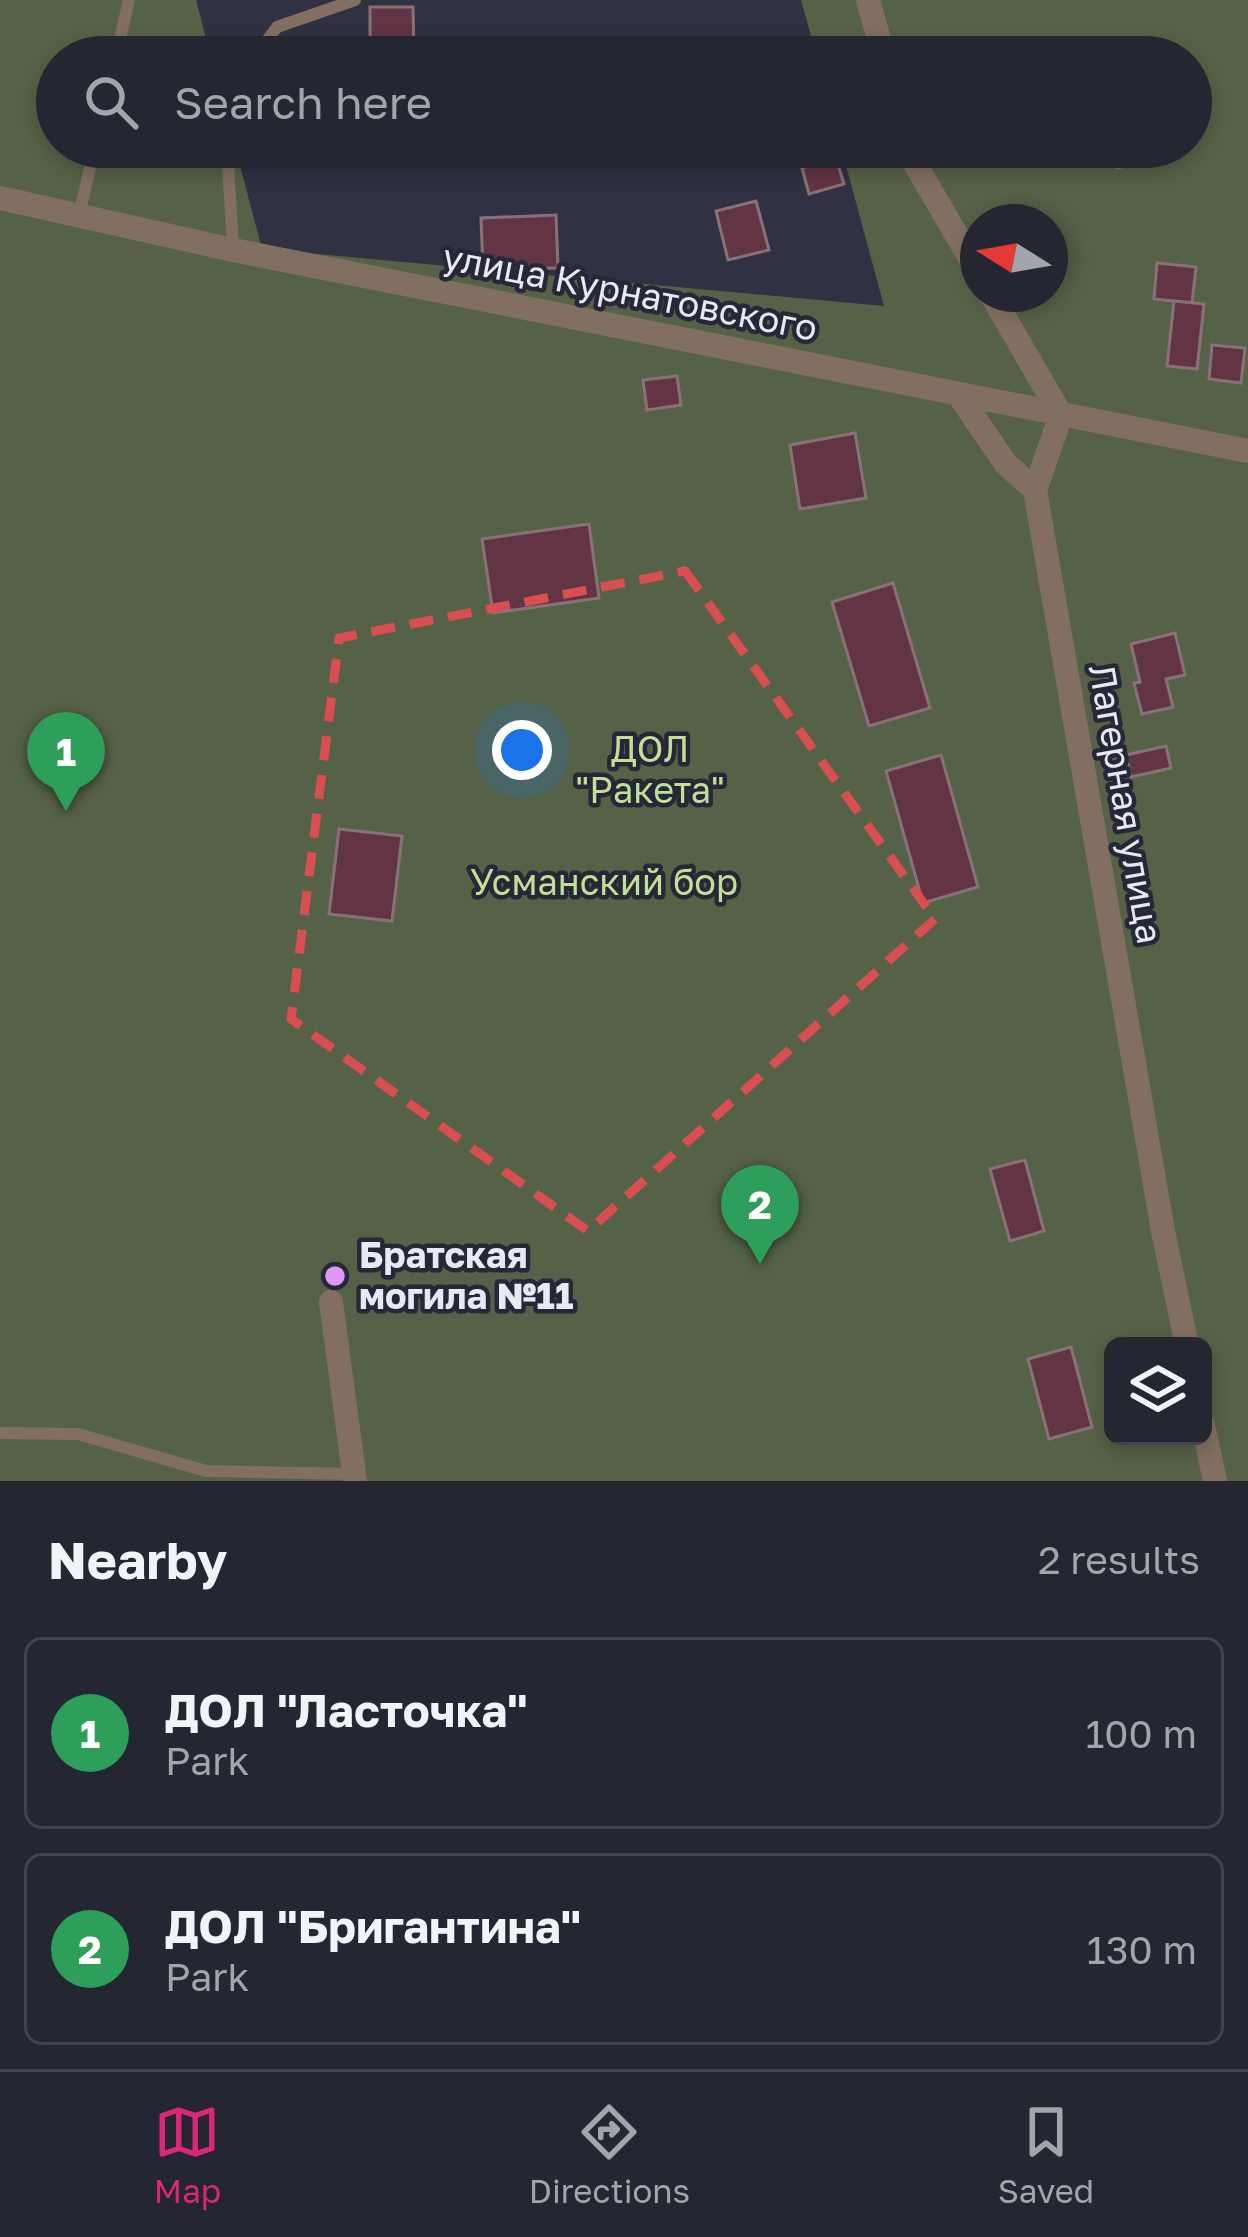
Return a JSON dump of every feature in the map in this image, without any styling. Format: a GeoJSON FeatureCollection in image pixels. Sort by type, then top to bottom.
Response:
{"type":"FeatureCollection","features":[{"type":"Feature","properties":{"kind":"street"},"geometry":{"type":"LineString","coordinates":[[868,0],[878,36]]}},
{"type":"Feature","properties":{"kind":"street"},"geometry":{"type":"LineString","coordinates":[[918,168],[960,241]]}},
{"type":"Feature","properties":{"kind":"street","name":"улица Курнатовского"},"geometry":{"type":"LineString","coordinates":[[0,198],[233,250],[1248,451]]}},
{"type":"Feature","properties":{"kind":"street"},"geometry":{"type":"LineString","coordinates":[[1001,312],[1061,415]]}},
{"type":"Feature","properties":{"kind":"street"},"geometry":{"type":"LineString","coordinates":[[958,394],[1006,464],[1035,490]]}},
{"type":"Feature","properties":{"kind":"street","name":"Лагерная улица"},"geometry":{"type":"LineString","coordinates":[[1061,415],[1035,490],[1185,1337]]}},
{"type":"Feature","properties":{"kind":"street"},"geometry":{"type":"LineString","coordinates":[[332,1302],[355,1478]]}},
{"type":"Feature","properties":{"kind":"street"},"geometry":{"type":"LineString","coordinates":[[1207,1445],[1215,1481]]}},
{"type":"Feature","properties":{"kind":"lane"},"geometry":{"type":"LineString","coordinates":[[121,36],[129,0]]}},
{"type":"Feature","properties":{"kind":"lane"},"geometry":{"type":"LineString","coordinates":[[270,36],[277,27],[355,0]]}},
{"type":"Feature","properties":{"kind":"lane"},"geometry":{"type":"LineString","coordinates":[[79,216],[90,168]]}},
{"type":"Feature","properties":{"kind":"lane"},"geometry":{"type":"LineString","coordinates":[[227,168],[233,250]]}},
{"type":"Feature","properties":{"kind":"lane"},"geometry":{"type":"LineString","coordinates":[[0,1433],[78,1434],[206,1471],[355,1478]]}},
{"type":"Feature","properties":{"kind":"highlighted area"},"geometry":{"type":"Polygon","coordinates":[[[685,571],[935,919],[588,1231],[291,1019],[339,638],[685,571]]]}},
{"type":"Feature","properties":{"kind":"green space","name":"Усманский бор"},"geometry":{"type":"Polygon","coordinates":[[[0,0],[196,0],[205,36],[36,36],[36,168],[241,168],[262,249],[884,306],[847,168],[1212,168],[1212,36],[811,36],[801,0],[1248,0],[1248,1481],[0,1481],[0,0]]]}},
{"type":"Feature","properties":{"kind":"building"},"geometry":{"type":"Polygon","coordinates":[[[370,7],[413,7],[414,36],[370,36],[370,7]]]}},
{"type":"Feature","properties":{"kind":"building"},"geometry":{"type":"Polygon","coordinates":[[[802,168],[839,168],[844,184],[809,194],[802,168]]]}},
{"type":"Feature","properties":{"kind":"building"},"geometry":{"type":"Polygon","coordinates":[[[756,201],[769,250],[728,260],[716,211],[756,201]]]}},
{"type":"Feature","properties":{"kind":"building"},"geometry":{"type":"Polygon","coordinates":[[[556,215],[558,268],[483,270],[481,218],[556,215]]]}},
{"type":"Feature","properties":{"kind":"building"},"geometry":{"type":"Polygon","coordinates":[[[1157,263],[1196,267],[1192,303],[1154,299],[1157,263]]]}},
{"type":"Feature","properties":{"kind":"building"},"geometry":{"type":"Polygon","coordinates":[[[1174,301],[1204,304],[1197,369],[1167,366],[1174,301]]]}},
{"type":"Feature","properties":{"kind":"building"},"geometry":{"type":"Polygon","coordinates":[[[1212,345],[1245,348],[1241,383],[1209,379],[1212,345]]]}},
{"type":"Feature","properties":{"kind":"building"},"geometry":{"type":"Polygon","coordinates":[[[677,376],[681,405],[647,410],[643,380],[677,376]]]}},
{"type":"Feature","properties":{"kind":"building"},"geometry":{"type":"Polygon","coordinates":[[[855,433],[866,498],[800,509],[790,445],[855,433]]]}},
{"type":"Feature","properties":{"kind":"building"},"geometry":{"type":"Polygon","coordinates":[[[589,524],[599,598],[493,613],[482,539],[589,524]]]}},
{"type":"Feature","properties":{"kind":"building"},"geometry":{"type":"Polygon","coordinates":[[[893,583],[930,708],[869,726],[832,602],[893,583]]]}},
{"type":"Feature","properties":{"kind":"building"},"geometry":{"type":"Polygon","coordinates":[[[1175,633],[1185,675],[1166,679],[1173,707],[1142,714],[1131,644],[1175,633]]]}},
{"type":"Feature","properties":{"kind":"building"},"geometry":{"type":"Polygon","coordinates":[[[1166,746],[1171,768],[1131,777],[1126,755],[1166,746]]]}},
{"type":"Feature","properties":{"kind":"building"},"geometry":{"type":"Polygon","coordinates":[[[941,755],[978,887],[923,903],[886,771],[941,755]]]}},
{"type":"Feature","properties":{"kind":"building"},"geometry":{"type":"Polygon","coordinates":[[[339,829],[402,836],[392,921],[329,914],[339,829]]]}},
{"type":"Feature","properties":{"kind":"building"},"geometry":{"type":"Polygon","coordinates":[[[1025,1160],[1044,1231],[1010,1241],[990,1169],[1025,1160]]]}},
{"type":"Feature","properties":{"kind":"building"},"geometry":{"type":"Polygon","coordinates":[[[1071,1347],[1092,1427],[1049,1439],[1028,1359],[1071,1347]]]}},
{"type":"Feature","properties":{"kind":"place","name":"ДОЛ \"Ласточка\""},"geometry":{"type":"Point","coordinates":[66,811]}},
{"type":"Feature","properties":{"kind":"place","name":"ДОЛ \"Бригантина\""},"geometry":{"type":"Point","coordinates":[760,1264]}},
{"type":"Feature","properties":{"kind":"place","name":"Братская могила №11"},"geometry":{"type":"Point","coordinates":[335,1276]}},
{"type":"Feature","properties":{"kind":"park label","name":"ДОЛ \"Ракета\""},"geometry":{"type":"Point","coordinates":[650,770]}}]}
